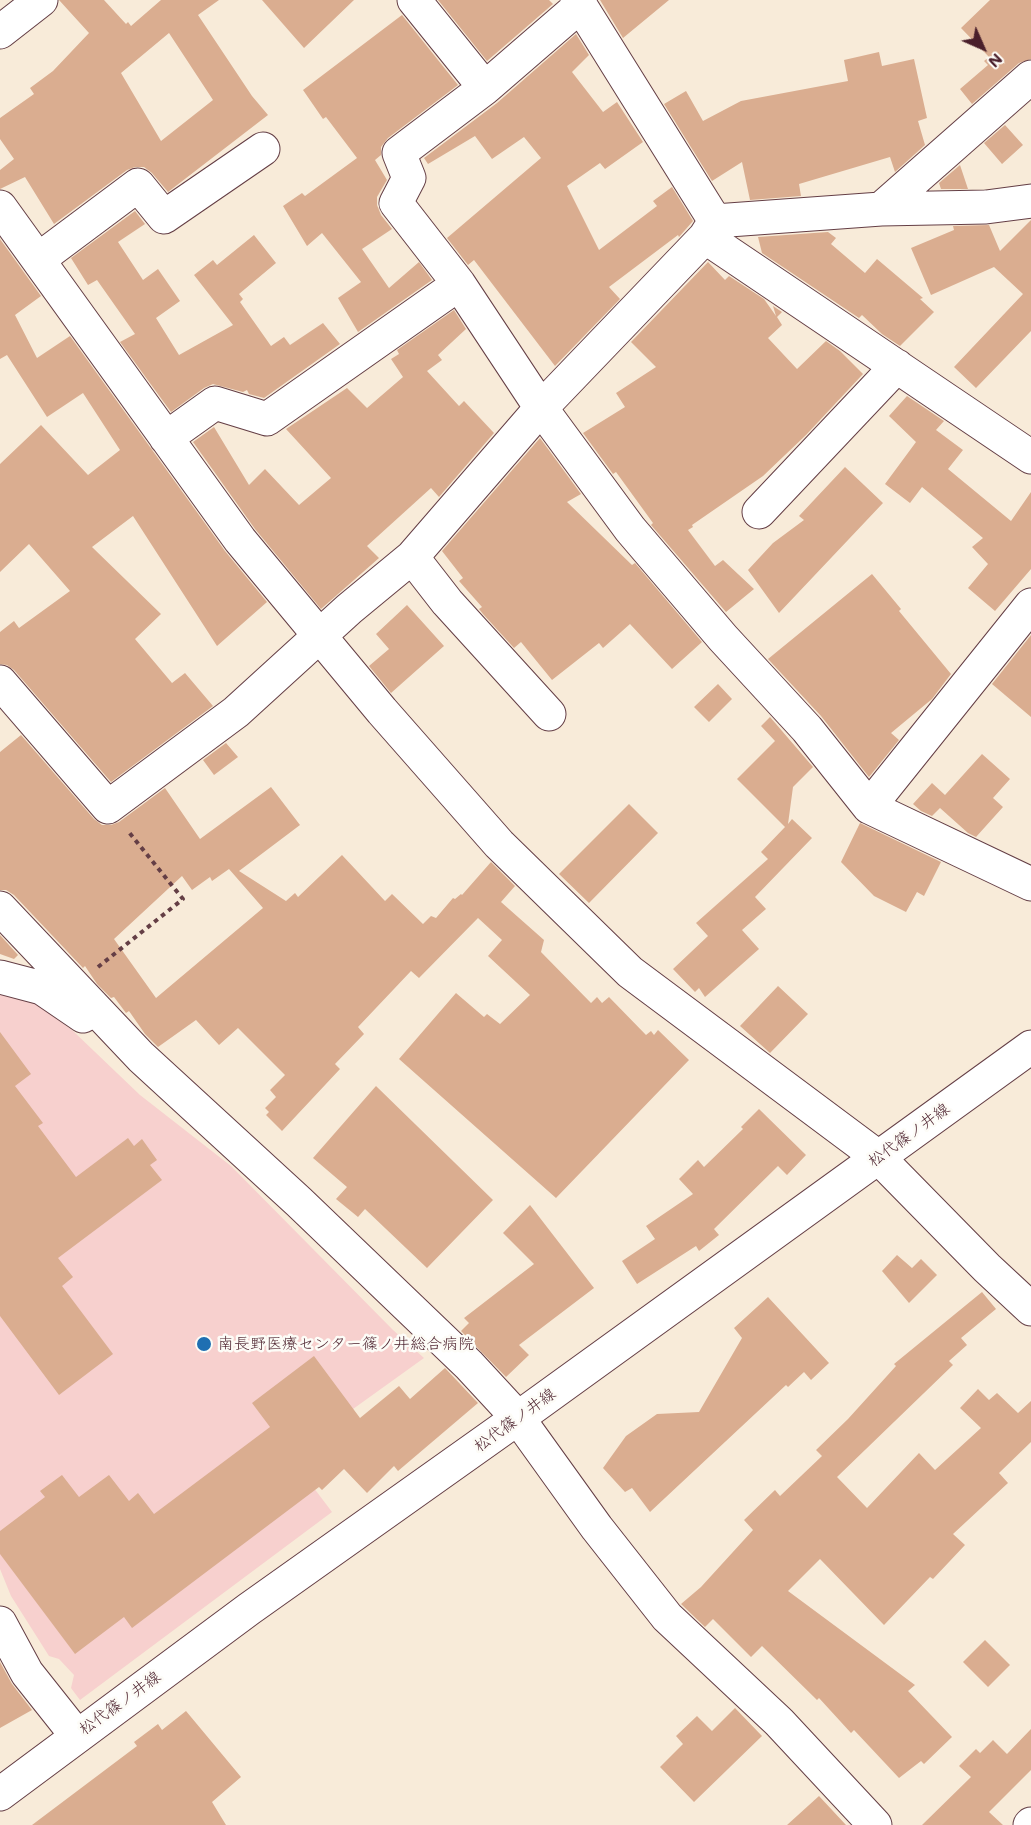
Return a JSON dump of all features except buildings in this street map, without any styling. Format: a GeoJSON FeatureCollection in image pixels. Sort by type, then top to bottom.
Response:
{"type":"FeatureCollection","features":[{"type":"Feature","properties":{"kind":"street"},"geometry":{"type":"LineString","coordinates":[[0,32],[41,0]]}},
{"type":"Feature","properties":{"kind":"street"},"geometry":{"type":"LineString","coordinates":[[414,0],[486,88]]}},
{"type":"Feature","properties":{"kind":"street"},"geometry":{"type":"LineString","coordinates":[[1031,457],[897,366],[710,229],[579,3],[486,88],[399,153],[409,178],[396,203],[459,284],[541,408],[630,529],[723,638],[807,729],[869,807],[1031,884]]}},
{"type":"Feature","properties":{"kind":"street"},"geometry":{"type":"LineString","coordinates":[[881,209],[1031,77]]}},
{"type":"Feature","properties":{"kind":"street"},"geometry":{"type":"LineString","coordinates":[[39,259],[138,184],[164,217],[263,149]]}},
{"type":"Feature","properties":{"kind":"street"},"geometry":{"type":"LineString","coordinates":[[0,682],[108,807],[236,712],[319,636],[412,557],[541,408],[710,229],[881,209],[986,207],[1031,201]]}},
{"type":"Feature","properties":{"kind":"street"},"geometry":{"type":"LineString","coordinates":[[0,207],[240,540],[319,636],[499,844],[630,972],[878,1157],[987,1268],[1031,1309]]}},
{"type":"Feature","properties":{"kind":"street"},"geometry":{"type":"LineString","coordinates":[[166,438],[215,403],[267,419],[459,284]]}},
{"type":"Feature","properties":{"kind":"street"},"geometry":{"type":"LineString","coordinates":[[759,512],[897,366]]}},
{"type":"Feature","properties":{"kind":"street"},"geometry":{"type":"LineString","coordinates":[[412,557],[447,602],[549,714]]}},
{"type":"Feature","properties":{"kind":"street"},"geometry":{"type":"LineString","coordinates":[[869,807],[1027,617]]}},
{"type":"Feature","properties":{"kind":"street"},"geometry":{"type":"LineString","coordinates":[[0,908],[141,1057],[307,1210],[469,1365],[518,1418],[597,1528],[667,1617],[779,1722],[875,1825]]}},
{"type":"Feature","properties":{"kind":"street"},"geometry":{"type":"LineString","coordinates":[[0,977],[42,988],[141,1057]]}},
{"type":"Feature","properties":{"kind":"street","name":"松代篠ノ井線"},"geometry":{"type":"LineString","coordinates":[[0,1794],[249,1608],[518,1418],[1031,1047]]}},
{"type":"Feature","properties":{"kind":"street"},"geometry":{"type":"LineString","coordinates":[[0,1623],[27,1673],[77,1736]]}},
{"type":"Feature","properties":{"kind":"path"},"geometry":{"type":"LineString","coordinates":[[74,986],[183,899],[108,807]]}},
{"type":"Feature","properties":{"kind":"shaded area","name":"南長野医療センター篠ノ井総合病院"},"geometry":{"type":"Polygon","coordinates":[[[0,987],[19,992],[72,1030],[140,1095],[231,1166],[393,1330],[424,1358],[289,1455],[332,1512],[80,1700],[71,1688],[74,1675],[59,1659],[49,1656],[11,1596],[0,1569],[0,987]]]}},
{"type":"Feature","properties":{"kind":"place","name":"南長野医療センター篠ノ井総合病院"},"geometry":{"type":"Point","coordinates":[204,1344]}}]}
